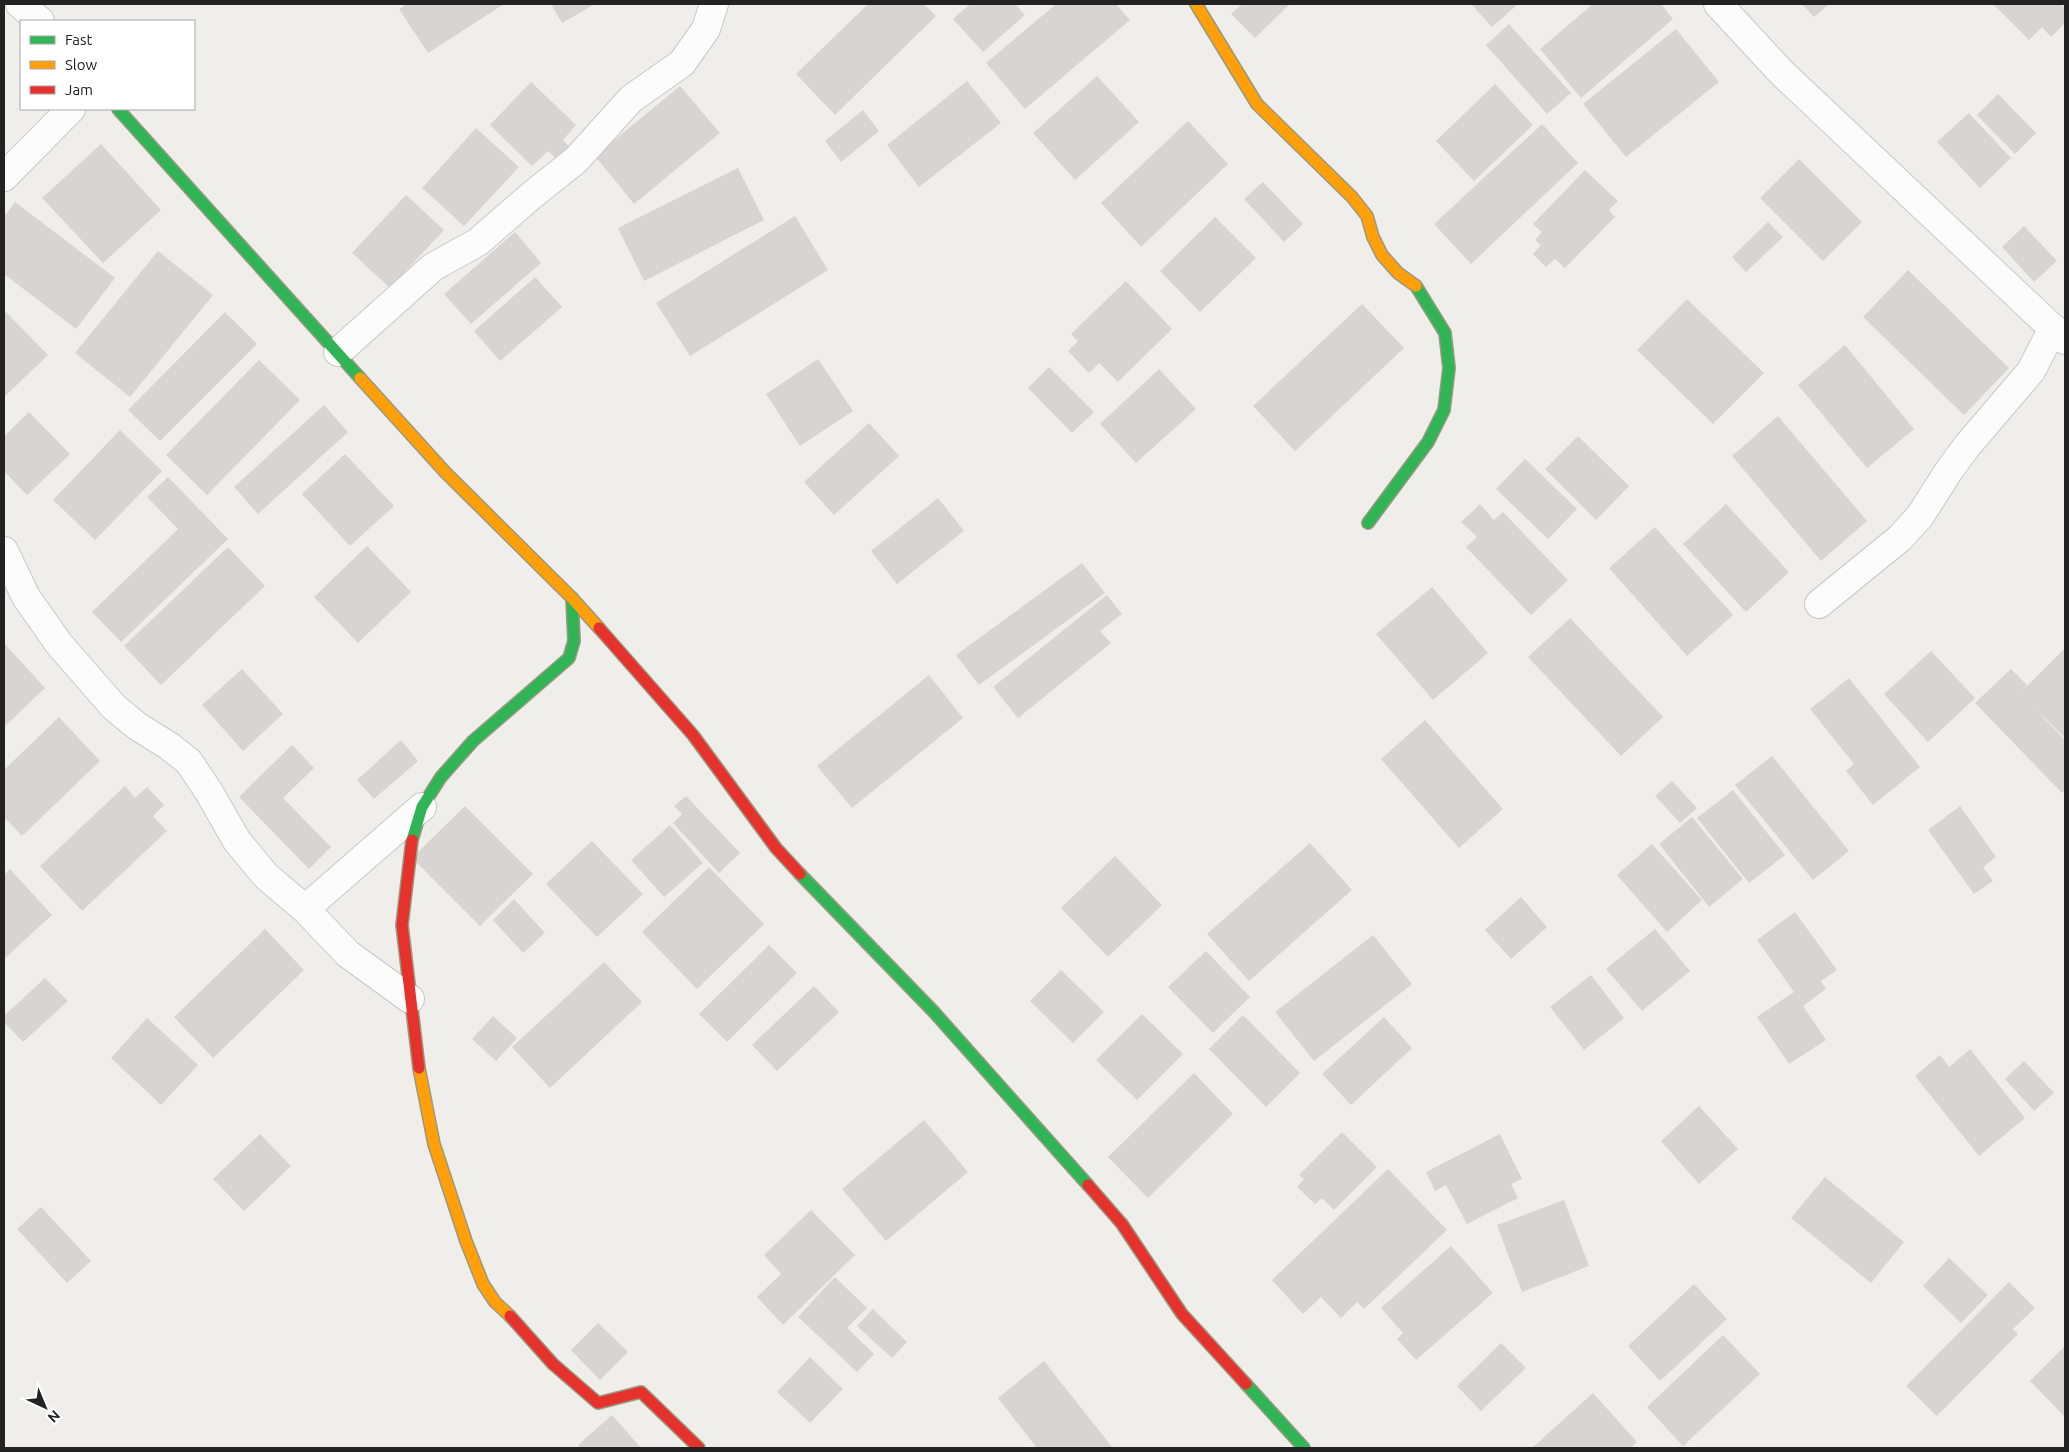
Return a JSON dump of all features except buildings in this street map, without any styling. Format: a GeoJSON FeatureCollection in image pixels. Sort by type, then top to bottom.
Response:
{"type":"FeatureCollection","features":[{"type":"Feature","properties":{"kind":"street"},"geometry":{"type":"LineString","coordinates":[[20,4],[39,20]]}},
{"type":"Feature","properties":{"kind":"street"},"geometry":{"type":"LineString","coordinates":[[338,352],[433,267],[478,242],[576,160],[631,99],[682,63],[706,29],[714,4]]}},
{"type":"Feature","properties":{"kind":"street"},"geometry":{"type":"LineString","coordinates":[[1196,4],[1256,104],[1352,197],[1367,216],[1373,237],[1382,256],[1398,273],[1418,287],[1445,333],[1449,368],[1444,410],[1428,442],[1368,523]]}},
{"type":"Feature","properties":{"kind":"street"},"geometry":{"type":"LineString","coordinates":[[1718,4],[1782,73],[2059,334],[2031,371],[1967,446],[1920,516],[1900,538],[1819,604]]}},
{"type":"Feature","properties":{"kind":"street"},"geometry":{"type":"LineString","coordinates":[[4,177],[70,110]]}},
{"type":"Feature","properties":{"kind":"street"},"geometry":{"type":"LineString","coordinates":[[119,110],[445,472],[572,598],[693,735],[776,848],[933,1011],[1122,1224],[1182,1314],[1304,1448]]}},
{"type":"Feature","properties":{"kind":"street"},"geometry":{"type":"LineString","coordinates":[[4,551],[26,597],[59,644],[114,707],[137,726],[170,746],[189,762],[209,792],[237,841],[266,876],[305,909],[348,954],[410,999]]}},
{"type":"Feature","properties":{"kind":"street"},"geometry":{"type":"LineString","coordinates":[[572,598],[574,641],[568,658],[550,676],[500,716],[473,741],[441,777],[422,807],[410,848],[402,925],[418,1065],[434,1144],[466,1241],[483,1284],[495,1302],[515,1320],[553,1364],[598,1403],[641,1392],[699,1448]]}},
{"type":"Feature","properties":{"kind":"street"},"geometry":{"type":"LineString","coordinates":[[305,909],[422,807]]}},
{"type":"Feature","properties":{"kind":"traffic: fast"},"geometry":{"type":"LineString","coordinates":[[119,110],[360,378]]}},
{"type":"Feature","properties":{"kind":"traffic: fast"},"geometry":{"type":"LineString","coordinates":[[1368,523],[1428,442],[1444,410],[1449,368],[1445,333],[1416,286]]}},
{"type":"Feature","properties":{"kind":"traffic: fast"},"geometry":{"type":"LineString","coordinates":[[412,840],[422,807],[441,777],[473,741],[569,658],[574,641],[572,598]]}},
{"type":"Feature","properties":{"kind":"traffic: fast"},"geometry":{"type":"LineString","coordinates":[[800,874],[933,1011],[1088,1185]]}},
{"type":"Feature","properties":{"kind":"traffic: fast"},"geometry":{"type":"LineString","coordinates":[[1246,1384],[1304,1448]]}},
{"type":"Feature","properties":{"kind":"traffic: slow"},"geometry":{"type":"LineString","coordinates":[[1196,4],[1257,104],[1352,197],[1367,216],[1373,237],[1382,255],[1398,273],[1416,286]]}},
{"type":"Feature","properties":{"kind":"traffic: slow"},"geometry":{"type":"LineString","coordinates":[[360,378],[445,472],[572,598],[599,628]]}},
{"type":"Feature","properties":{"kind":"traffic: slow"},"geometry":{"type":"LineString","coordinates":[[419,1068],[434,1144],[466,1241],[483,1284],[495,1302],[510,1316]]}},
{"type":"Feature","properties":{"kind":"traffic: jam"},"geometry":{"type":"LineString","coordinates":[[599,628],[693,735],[776,848],[800,874]]}},
{"type":"Feature","properties":{"kind":"traffic: jam"},"geometry":{"type":"LineString","coordinates":[[412,840],[402,925],[419,1068]]}},
{"type":"Feature","properties":{"kind":"traffic: jam"},"geometry":{"type":"LineString","coordinates":[[1088,1185],[1122,1224],[1182,1314],[1246,1384]]}},
{"type":"Feature","properties":{"kind":"traffic: jam"},"geometry":{"type":"LineString","coordinates":[[510,1316],[553,1364],[598,1403],[641,1392],[699,1448]]}}]}
